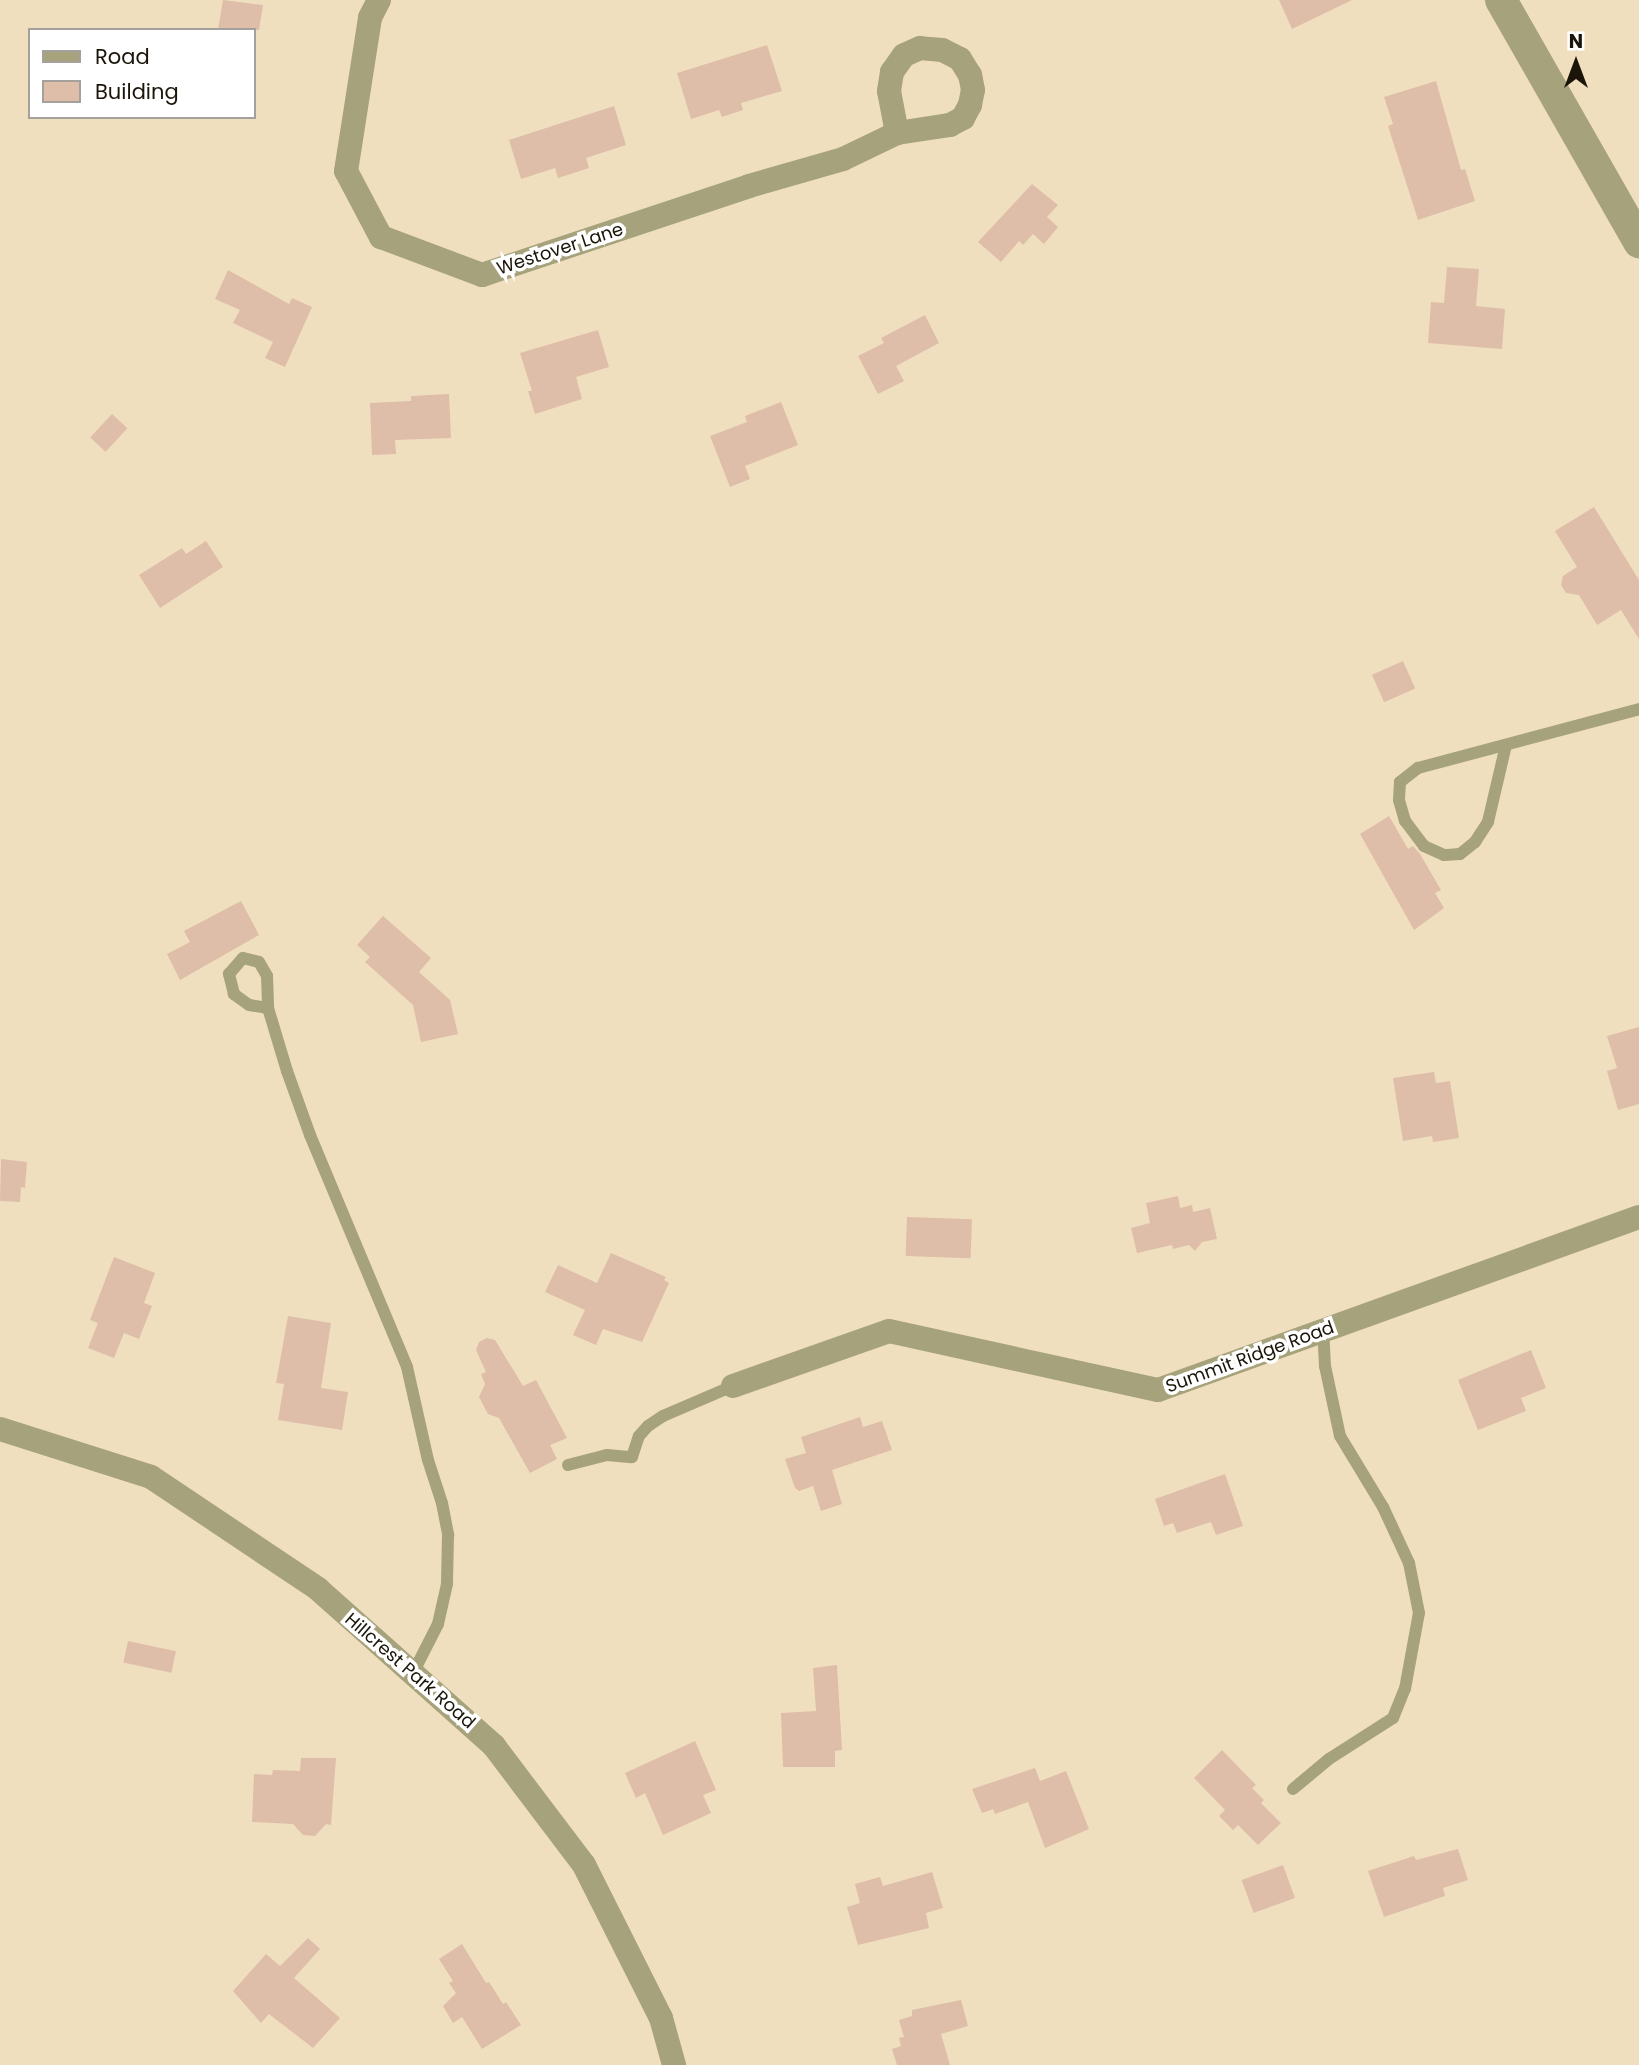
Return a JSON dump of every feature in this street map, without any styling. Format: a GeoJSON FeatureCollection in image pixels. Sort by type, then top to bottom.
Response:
{"type":"FeatureCollection","features":[{"type":"Feature","properties":{"kind":"street","name":"Westover Lane"},"geometry":{"type":"LineString","coordinates":[[379,0],[370,18],[346,171],[381,237],[482,275],[749,186],[842,159],[897,134]]}},
{"type":"Feature","properties":{"kind":"street"},"geometry":{"type":"LineString","coordinates":[[1501,0],[1639,242]]}},
{"type":"Feature","properties":{"kind":"street","name":"Summit Ridge Road"},"geometry":{"type":"LineString","coordinates":[[733,1386],[889,1331],[1158,1390],[1639,1217]]}},
{"type":"Feature","properties":{"kind":"street","name":"Hillcrest Park Road"},"geometry":{"type":"LineString","coordinates":[[0,1430],[150,1477],[317,1589],[494,1746],[584,1865],[661,2018],[674,2065]]}},
{"type":"Feature","properties":{"kind":"lane"},"geometry":{"type":"LineString","coordinates":[[1506,745],[1488,822],[1475,842],[1460,854],[1444,855],[1424,846],[1405,821],[1399,800],[1400,782],[1418,768],[1639,709]]}},
{"type":"Feature","properties":{"kind":"lane"},"geometry":{"type":"LineString","coordinates":[[268,1008],[310,1135],[407,1367],[428,1460],[442,1503],[448,1535],[447,1584],[438,1624],[413,1673]]}},
{"type":"Feature","properties":{"kind":"lane"},"geometry":{"type":"LineString","coordinates":[[1293,1789],[1329,1759],[1392,1718],[1405,1689],[1419,1613],[1404,1552],[1383,1507],[1340,1436],[1325,1366],[1323,1331]]}},
{"type":"Feature","properties":{"kind":"lane"},"geometry":{"type":"LineString","coordinates":[[568,1465],[607,1455],[632,1457],[639,1436],[648,1426],[663,1416],[733,1386]]}},
{"type":"Feature","properties":{"kind":"building"},"geometry":{"type":"Polygon","coordinates":[[[223,0],[263,5],[259,30],[218,28],[223,0]]]}},
{"type":"Feature","properties":{"kind":"building"},"geometry":{"type":"Polygon","coordinates":[[[1279,0],[1352,0],[1292,29],[1279,0]]]}},
{"type":"Feature","properties":{"kind":"building"},"geometry":{"type":"Polygon","coordinates":[[[767,45],[782,91],[741,103],[743,110],[722,117],[719,110],[691,119],[677,73],[767,45]]]}},
{"type":"Feature","properties":{"kind":"building"},"geometry":{"type":"Polygon","coordinates":[[[1436,81],[1461,170],[1465,169],[1475,201],[1418,220],[1388,126],[1393,124],[1384,97],[1436,81]]]}},
{"type":"Feature","properties":{"kind":"building"},"geometry":{"type":"Polygon","coordinates":[[[614,106],[626,145],[586,158],[589,168],[558,178],[555,168],[521,179],[509,140],[614,106]]]}},
{"type":"Feature","properties":{"kind":"building"},"geometry":{"type":"Polygon","coordinates":[[[1032,184],[1058,205],[1047,217],[1058,227],[1044,244],[1033,234],[1023,245],[1019,241],[1001,262],[978,242],[1032,184]]]}},
{"type":"Feature","properties":{"kind":"building"},"geometry":{"type":"Polygon","coordinates":[[[1447,267],[1479,269],[1476,306],[1505,309],[1502,349],[1428,343],[1431,302],[1444,303],[1447,267]]]}},
{"type":"Feature","properties":{"kind":"building"},"geometry":{"type":"Polygon","coordinates":[[[228,270],[289,304],[292,298],[312,307],[285,367],[265,358],[273,342],[233,323],[240,310],[215,299],[228,270]]]}},
{"type":"Feature","properties":{"kind":"building"},"geometry":{"type":"Polygon","coordinates":[[[925,315],[939,343],[896,366],[904,381],[878,394],[858,356],[884,343],[881,338],[925,315]]]}},
{"type":"Feature","properties":{"kind":"building"},"geometry":{"type":"Polygon","coordinates":[[[598,330],[609,367],[576,377],[582,399],[535,414],[528,391],[532,391],[520,353],[598,330]]]}},
{"type":"Feature","properties":{"kind":"building"},"geometry":{"type":"Polygon","coordinates":[[[449,394],[451,438],[395,440],[396,454],[372,455],[370,403],[411,401],[411,396],[449,394]]]}},
{"type":"Feature","properties":{"kind":"building"},"geometry":{"type":"Polygon","coordinates":[[[781,402],[798,445],[745,466],[750,479],[730,487],[710,436],[747,422],[745,416],[781,402]]]}},
{"type":"Feature","properties":{"kind":"building"},"geometry":{"type":"Polygon","coordinates":[[[112,414],[127,428],[106,452],[90,437],[112,414]]]}},
{"type":"Feature","properties":{"kind":"building"},"geometry":{"type":"Polygon","coordinates":[[[1594,507],[1639,580],[1639,639],[1621,610],[1597,625],[1579,595],[1566,593],[1561,585],[1563,576],[1577,567],[1555,531],[1594,507]]]}},
{"type":"Feature","properties":{"kind":"building"},"geometry":{"type":"Polygon","coordinates":[[[206,541],[223,567],[160,608],[139,575],[182,548],[186,554],[206,541]]]}},
{"type":"Feature","properties":{"kind":"building"},"geometry":{"type":"Polygon","coordinates":[[[1403,661],[1415,688],[1384,702],[1372,675],[1403,661]]]}},
{"type":"Feature","properties":{"kind":"building"},"geometry":{"type":"Polygon","coordinates":[[[1389,816],[1408,849],[1413,846],[1420,854],[1441,890],[1435,893],[1444,908],[1414,930],[1360,834],[1389,816]]]}},
{"type":"Feature","properties":{"kind":"building"},"geometry":{"type":"Polygon","coordinates":[[[241,901],[259,935],[180,980],[167,954],[190,942],[184,931],[241,901]]]}},
{"type":"Feature","properties":{"kind":"building"},"geometry":{"type":"Polygon","coordinates":[[[383,916],[431,958],[419,972],[450,1000],[458,1034],[421,1042],[413,1005],[365,962],[370,957],[357,945],[383,916]]]}},
{"type":"Feature","properties":{"kind":"building"},"geometry":{"type":"Polygon","coordinates":[[[1639,1027],[1639,1104],[1618,1110],[1607,1071],[1617,1068],[1607,1036],[1639,1027]]]}},
{"type":"Feature","properties":{"kind":"building"},"geometry":{"type":"Polygon","coordinates":[[[1434,1072],[1436,1083],[1450,1081],[1459,1138],[1433,1142],[1432,1136],[1403,1141],[1393,1078],[1434,1072]]]}},
{"type":"Feature","properties":{"kind":"building"},"geometry":{"type":"Polygon","coordinates":[[[1,1159],[27,1162],[25,1188],[21,1187],[20,1202],[0,1201],[1,1159]]]}},
{"type":"Feature","properties":{"kind":"building"},"geometry":{"type":"Polygon","coordinates":[[[1178,1196],[1180,1208],[1192,1205],[1193,1212],[1210,1208],[1217,1239],[1202,1242],[1195,1251],[1189,1245],[1173,1249],[1172,1245],[1137,1253],[1131,1228],[1150,1223],[1146,1203],[1178,1196]]]}},
{"type":"Feature","properties":{"kind":"building"},"geometry":{"type":"Polygon","coordinates":[[[907,1217],[972,1219],[971,1258],[906,1256],[907,1217]]]}},
{"type":"Feature","properties":{"kind":"building"},"geometry":{"type":"Polygon","coordinates":[[[611,1253],[666,1277],[664,1280],[669,1283],[642,1342],[603,1329],[596,1345],[573,1335],[585,1310],[545,1292],[558,1265],[597,1283],[611,1253]]]}},
{"type":"Feature","properties":{"kind":"building"},"geometry":{"type":"Polygon","coordinates":[[[114,1257],[155,1273],[144,1303],[152,1306],[139,1339],[124,1333],[114,1358],[88,1348],[98,1323],[90,1320],[114,1257]]]}},
{"type":"Feature","properties":{"kind":"building"},"geometry":{"type":"Polygon","coordinates":[[[288,1316],[331,1323],[321,1388],[348,1392],[342,1430],[278,1420],[284,1384],[276,1383],[288,1316]]]}},
{"type":"Feature","properties":{"kind":"building"},"geometry":{"type":"Polygon","coordinates":[[[487,1338],[495,1340],[523,1386],[536,1380],[567,1438],[550,1445],[557,1459],[530,1473],[499,1418],[488,1414],[479,1397],[485,1384],[481,1374],[486,1372],[476,1350],[479,1342],[487,1338]]]}},
{"type":"Feature","properties":{"kind":"building"},"geometry":{"type":"Polygon","coordinates":[[[1531,1350],[1546,1388],[1521,1398],[1526,1411],[1478,1430],[1458,1380],[1531,1350]]]}},
{"type":"Feature","properties":{"kind":"building"},"geometry":{"type":"Polygon","coordinates":[[[860,1417],[863,1427],[882,1421],[892,1450],[832,1470],[842,1504],[821,1511],[813,1486],[799,1491],[795,1488],[785,1459],[806,1453],[801,1437],[860,1417]]]}},
{"type":"Feature","properties":{"kind":"building"},"geometry":{"type":"Polygon","coordinates":[[[1225,1474],[1243,1526],[1216,1535],[1211,1522],[1177,1533],[1173,1523],[1164,1526],[1155,1499],[1225,1474]]]}},
{"type":"Feature","properties":{"kind":"building"},"geometry":{"type":"Polygon","coordinates":[[[128,1641],[176,1651],[171,1673],[123,1663],[128,1641]]]}},
{"type":"Feature","properties":{"kind":"building"},"geometry":{"type":"Polygon","coordinates":[[[837,1665],[842,1750],[835,1751],[835,1767],[783,1767],[781,1713],[816,1711],[813,1668],[837,1665]]]}},
{"type":"Feature","properties":{"kind":"building"},"geometry":{"type":"Polygon","coordinates":[[[695,1741],[716,1790],[703,1795],[711,1813],[663,1835],[645,1793],[636,1798],[625,1773],[695,1741]]]}},
{"type":"Feature","properties":{"kind":"building"},"geometry":{"type":"Polygon","coordinates":[[[1222,1750],[1256,1785],[1252,1788],[1264,1800],[1261,1803],[1281,1823],[1258,1845],[1238,1825],[1233,1830],[1219,1816],[1225,1810],[1194,1778],[1222,1750]]]}},
{"type":"Feature","properties":{"kind":"building"},"geometry":{"type":"Polygon","coordinates":[[[301,1758],[336,1758],[331,1825],[326,1824],[315,1836],[303,1835],[293,1824],[252,1822],[254,1774],[272,1775],[273,1770],[300,1771],[301,1758]]]}},
{"type":"Feature","properties":{"kind":"building"},"geometry":{"type":"Polygon","coordinates":[[[1035,1768],[1040,1781],[1066,1771],[1089,1829],[1045,1848],[1028,1802],[995,1814],[993,1809],[982,1813],[972,1789],[1035,1768]]]}},
{"type":"Feature","properties":{"kind":"building"},"geometry":{"type":"Polygon","coordinates":[[[1458,1849],[1468,1880],[1443,1888],[1445,1896],[1384,1917],[1368,1871],[1414,1856],[1416,1860],[1458,1849]]]}},
{"type":"Feature","properties":{"kind":"building"},"geometry":{"type":"Polygon","coordinates":[[[1283,1865],[1295,1898],[1254,1913],[1242,1880],[1283,1865]]]}},
{"type":"Feature","properties":{"kind":"building"},"geometry":{"type":"Polygon","coordinates":[[[932,1872],[943,1908],[926,1913],[929,1928],[858,1945],[847,1907],[860,1903],[855,1884],[880,1877],[883,1886],[932,1872]]]}},
{"type":"Feature","properties":{"kind":"building"},"geometry":{"type":"Polygon","coordinates":[[[308,1938],[320,1949],[294,1978],[340,2018],[313,2048],[269,2014],[261,2023],[233,1991],[266,1954],[280,1966],[308,1938]]]}},
{"type":"Feature","properties":{"kind":"building"},"geometry":{"type":"Polygon","coordinates":[[[462,1944],[486,1983],[489,1982],[503,2004],[506,2002],[521,2025],[482,2049],[462,2017],[453,2023],[443,2006],[456,1993],[449,1983],[453,1981],[439,1959],[462,1944]]]}},
{"type":"Feature","properties":{"kind":"building"},"geometry":{"type":"Polygon","coordinates":[[[961,2000],[968,2026],[941,2034],[950,2065],[897,2065],[892,2049],[901,2046],[899,2038],[904,2037],[899,2020],[912,2016],[912,2010],[961,2000]]]}}]}
